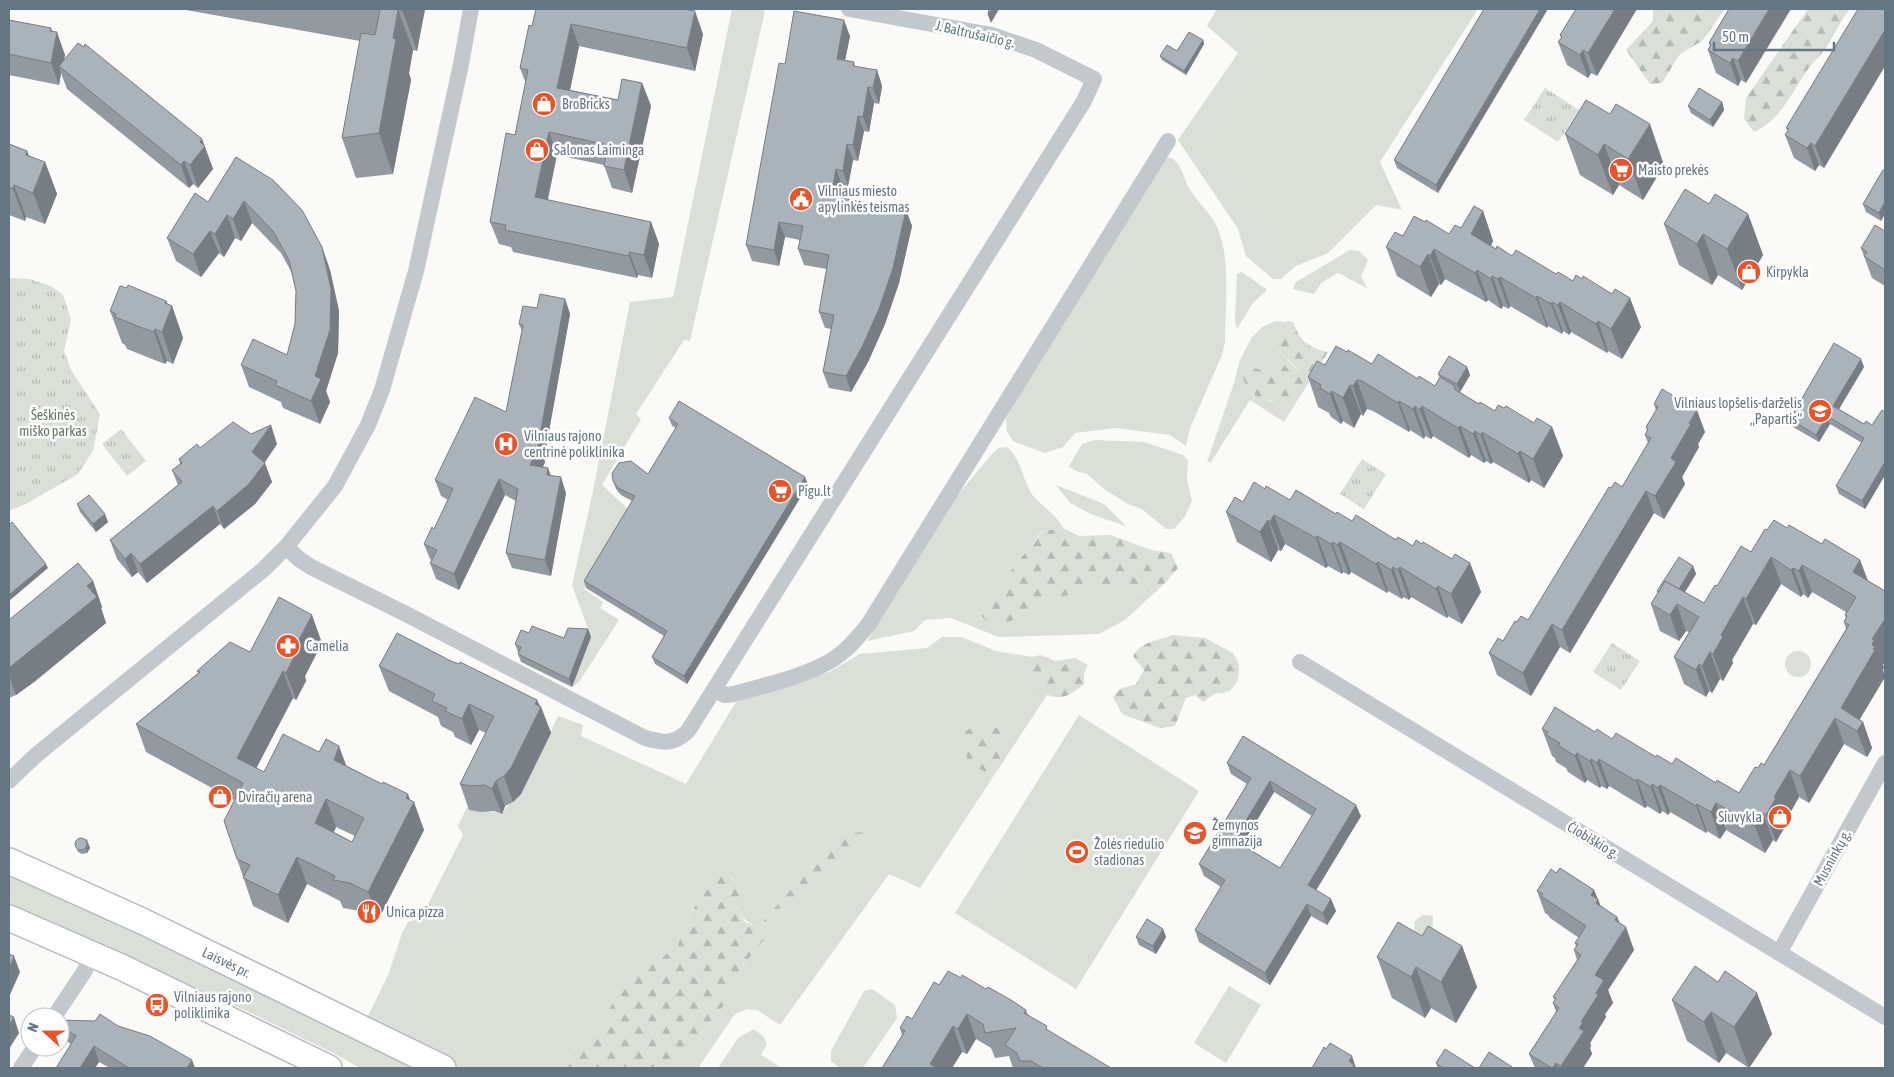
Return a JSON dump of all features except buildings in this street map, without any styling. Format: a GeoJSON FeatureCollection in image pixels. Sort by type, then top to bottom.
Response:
{"type":"FeatureCollection","features":[{"type":"Feature","properties":{"kind":"main road","name":"Laisvės pr."},"geometry":{"type":"LineString","coordinates":[[11,858],[443,1068]]}},
{"type":"Feature","properties":{"kind":"main road"},"geometry":{"type":"LineString","coordinates":[[9,918],[92,955],[329,1068]]}},
{"type":"Feature","properties":{"kind":"street"},"geometry":{"type":"LineString","coordinates":[[9,781],[35,756],[264,569],[286,547],[335,486],[368,425],[382,390],[416,271],[461,64],[470,9]]}},
{"type":"Feature","properties":{"kind":"street","name":"J. Baltrušaičio g."},"geometry":{"type":"LineString","coordinates":[[715,690],[852,467],[1084,101],[1094,80],[1036,50],[992,35],[849,9]]}},
{"type":"Feature","properties":{"kind":"street"},"geometry":{"type":"LineString","coordinates":[[286,547],[311,567],[645,738],[664,743],[679,740],[688,731],[715,690],[725,695],[734,694],[813,670],[833,660],[850,646],[868,625],[1168,141]]}},
{"type":"Feature","properties":{"kind":"street","name":"Čiobiškio g."},"geometry":{"type":"LineString","coordinates":[[1300,662],[1885,1017]]}},
{"type":"Feature","properties":{"kind":"street","name":"Musninkų g."},"geometry":{"type":"LineString","coordinates":[[1779,953],[1885,763]]}},
{"type":"Feature","properties":{"kind":"street"},"geometry":{"type":"LineString","coordinates":[[61,1007],[84,972],[92,955]]}},
{"type":"Feature","properties":{"kind":"street"},"geometry":{"type":"LineString","coordinates":[[21,1068],[28,1057]]}},
{"type":"Feature","properties":{"kind":"green space"},"geometry":{"type":"Polygon","coordinates":[[[732,9],[757,9],[765,11],[690,341],[684,340],[636,414],[641,419],[602,485],[630,511],[584,589],[603,602],[600,608],[619,620],[579,682],[572,687],[591,637],[572,585],[592,496],[630,302],[673,297],[732,9]]]}},
{"type":"Feature","properties":{"kind":"green space"},"geometry":{"type":"Polygon","coordinates":[[[1217,9],[1478,9],[1380,162],[1402,210],[1376,205],[1328,253],[1296,266],[1281,279],[1273,279],[1246,256],[1238,229],[1178,140],[1238,53],[1207,26],[1217,9]]]}},
{"type":"Feature","properties":{"kind":"green space"},"geometry":{"type":"Polygon","coordinates":[[[1653,9],[1725,9],[1702,41],[1680,54],[1662,83],[1650,84],[1626,50],[1653,21],[1653,9]]]}},
{"type":"Feature","properties":{"kind":"green space"},"geometry":{"type":"Polygon","coordinates":[[[1808,9],[1850,9],[1826,49],[1808,68],[1778,114],[1754,132],[1744,119],[1746,98],[1808,9]]]}},
{"type":"Feature","properties":{"kind":"green space"},"geometry":{"type":"Polygon","coordinates":[[[1545,88],[1579,110],[1558,142],[1524,120],[1545,88]]]}},
{"type":"Feature","properties":{"kind":"green space"},"geometry":{"type":"Polygon","coordinates":[[[1163,157],[1169,157],[1177,162],[1191,191],[1215,223],[1224,250],[1226,265],[1225,342],[1222,355],[1190,428],[1186,446],[1170,435],[1116,428],[1075,433],[1063,447],[1045,453],[1013,441],[1007,432],[1006,419],[1055,331],[1163,157]]]}},
{"type":"Feature","properties":{"kind":"green space"},"geometry":{"type":"Polygon","coordinates":[[[1350,250],[1359,251],[1368,260],[1361,276],[1367,288],[1338,273],[1322,282],[1314,294],[1293,289],[1296,282],[1350,250]]]}},
{"type":"Feature","properties":{"kind":"green space"},"geometry":{"type":"Polygon","coordinates":[[[1242,272],[1267,290],[1252,304],[1237,329],[1235,321],[1237,274],[1242,272]]]}},
{"type":"Feature","properties":{"kind":"green space","name":"Šeškinės miško parkas"},"geometry":{"type":"Polygon","coordinates":[[[9,278],[29,279],[51,286],[63,295],[71,320],[64,351],[71,370],[100,414],[93,451],[78,474],[26,504],[9,511],[9,278]]]}},
{"type":"Feature","properties":{"kind":"green space"},"geometry":{"type":"Polygon","coordinates":[[[1276,321],[1284,322],[1276,327],[1279,351],[1300,372],[1295,373],[1275,360],[1263,370],[1254,368],[1243,371],[1244,382],[1250,388],[1254,397],[1276,403],[1279,412],[1289,414],[1284,422],[1250,400],[1211,462],[1207,462],[1240,360],[1252,337],[1262,327],[1276,321]]]}},
{"type":"Feature","properties":{"kind":"green space"},"geometry":{"type":"Polygon","coordinates":[[[1290,321],[1294,323],[1306,343],[1316,349],[1328,352],[1289,414],[1279,412],[1276,403],[1270,400],[1261,403],[1244,382],[1242,371],[1254,368],[1263,370],[1268,361],[1276,360],[1295,373],[1300,372],[1281,353],[1276,343],[1276,327],[1290,321]]]}},
{"type":"Feature","properties":{"kind":"green space"},"geometry":{"type":"Polygon","coordinates":[[[121,429],[146,461],[127,476],[102,444],[121,429]]]}},
{"type":"Feature","properties":{"kind":"green space"},"geometry":{"type":"Polygon","coordinates":[[[1095,440],[1144,442],[1183,455],[1188,460],[1187,479],[1192,501],[1185,516],[1174,529],[1166,529],[1142,509],[1128,504],[1104,489],[1087,474],[1076,471],[1069,466],[1082,444],[1095,440]]]}},
{"type":"Feature","properties":{"kind":"green space"},"geometry":{"type":"Polygon","coordinates":[[[1007,447],[1018,462],[1031,493],[1060,522],[1063,528],[1042,531],[1010,573],[1007,625],[1023,610],[1083,590],[1113,588],[1141,593],[1164,584],[1125,620],[1099,634],[999,637],[951,618],[925,620],[914,631],[867,641],[954,499],[993,453],[999,448],[1007,447]]]}},
{"type":"Feature","properties":{"kind":"green space"},"geometry":{"type":"Polygon","coordinates":[[[1362,459],[1386,474],[1364,509],[1340,494],[1362,459]]]}},
{"type":"Feature","properties":{"kind":"green space"},"geometry":{"type":"Polygon","coordinates":[[[1056,485],[1104,504],[1126,526],[1093,515],[1070,503],[1056,485]]]}},
{"type":"Feature","properties":{"kind":"green space"},"geometry":{"type":"Polygon","coordinates":[[[1063,528],[1079,536],[1111,535],[1151,550],[1171,553],[1178,568],[1164,584],[1141,593],[1113,588],[1083,590],[1023,610],[1007,625],[988,623],[979,613],[986,601],[1043,531],[1063,528]]]}},
{"type":"Feature","properties":{"kind":"green space"},"geometry":{"type":"Polygon","coordinates":[[[1173,635],[1205,638],[1233,653],[1239,666],[1238,679],[1234,687],[1226,692],[1216,693],[1203,702],[1195,695],[1186,698],[1175,726],[1160,728],[1122,714],[1113,697],[1120,689],[1136,684],[1144,670],[1133,656],[1136,651],[1156,640],[1173,635]]]}},
{"type":"Feature","properties":{"kind":"green space"},"geometry":{"type":"Polygon","coordinates":[[[942,637],[961,637],[996,651],[1032,657],[1028,668],[1028,685],[1047,695],[920,888],[889,874],[780,1025],[757,1010],[747,1009],[735,1014],[698,1068],[673,1068],[729,999],[743,966],[779,919],[806,889],[835,863],[859,849],[831,843],[758,927],[750,923],[741,914],[738,909],[735,880],[725,873],[695,905],[685,923],[678,946],[619,988],[606,1017],[567,1057],[561,1068],[458,1068],[366,1020],[389,973],[402,933],[408,922],[421,918],[463,835],[458,826],[467,807],[502,814],[521,794],[558,716],[583,725],[581,736],[686,784],[736,702],[829,672],[860,654],[927,648],[942,637]]]}},
{"type":"Feature","properties":{"kind":"green space"},"geometry":{"type":"Polygon","coordinates":[[[1612,643],[1640,661],[1621,690],[1593,672],[1612,643]]]}},
{"type":"Feature","properties":{"kind":"green space"},"geometry":{"type":"Polygon","coordinates":[[[1798,651],[1807,655],[1811,664],[1807,673],[1798,677],[1789,673],[1785,664],[1789,655],[1798,651]]]}},
{"type":"Feature","properties":{"kind":"green space"},"geometry":{"type":"Polygon","coordinates":[[[1041,655],[1055,661],[1075,658],[1088,665],[1084,673],[1084,684],[1063,697],[1044,694],[1028,685],[1028,668],[1032,657],[1041,655]]]}},
{"type":"Feature","properties":{"kind":"green space","name":"Žolės riedulio stadionas"},"geometry":{"type":"Polygon","coordinates":[[[1079,715],[1199,791],[1076,989],[955,913],[1079,715]]]}},
{"type":"Feature","properties":{"kind":"green space"},"geometry":{"type":"Polygon","coordinates":[[[974,725],[993,725],[1008,738],[1001,758],[986,773],[967,760],[964,733],[974,725]]]}},
{"type":"Feature","properties":{"kind":"green space"},"geometry":{"type":"Polygon","coordinates":[[[864,832],[859,849],[835,863],[806,889],[780,919],[743,966],[729,999],[673,1068],[561,1068],[567,1057],[606,1017],[619,988],[678,946],[683,925],[702,895],[725,872],[743,889],[737,908],[745,922],[758,927],[831,843],[851,833],[864,832]]]}},
{"type":"Feature","properties":{"kind":"green space"},"geometry":{"type":"Polygon","coordinates":[[[9,873],[130,926],[421,1068],[360,1068],[257,1016],[9,903],[9,873]]]}},
{"type":"Feature","properties":{"kind":"green space"},"geometry":{"type":"Polygon","coordinates":[[[1422,915],[1433,916],[1432,940],[1429,941],[1414,933],[1415,921],[1422,915]]]}},
{"type":"Feature","properties":{"kind":"green space"},"geometry":{"type":"Polygon","coordinates":[[[1229,986],[1261,1005],[1226,1063],[1194,1043],[1229,986]]]}},
{"type":"Feature","properties":{"kind":"green space"},"geometry":{"type":"Polygon","coordinates":[[[872,989],[895,1005],[897,1018],[863,1068],[840,1068],[831,1061],[831,1051],[864,991],[872,989]]]}},
{"type":"Feature","properties":{"kind":"green space"},"geometry":{"type":"Polygon","coordinates":[[[754,1029],[763,1036],[767,1044],[761,1055],[782,1068],[718,1068],[738,1038],[754,1029]]]}},
{"type":"Feature","properties":{"kind":"place","name":"BroBricks"},"geometry":{"type":"Point","coordinates":[544,104]}},
{"type":"Feature","properties":{"kind":"place","name":"Salonas Laiminga"},"geometry":{"type":"Point","coordinates":[537,150]}},
{"type":"Feature","properties":{"kind":"place","name":"Maisto prekės"},"geometry":{"type":"Point","coordinates":[1621,170]}},
{"type":"Feature","properties":{"kind":"place","name":"Vilniaus miesto apylinkės teismas"},"geometry":{"type":"Point","coordinates":[801,199]}},
{"type":"Feature","properties":{"kind":"place","name":"Kirpykla"},"geometry":{"type":"Point","coordinates":[1749,272]}},
{"type":"Feature","properties":{"kind":"place","name":"Vilniaus lopšelis-darželis „Papartis“"},"geometry":{"type":"Point","coordinates":[1820,411]}},
{"type":"Feature","properties":{"kind":"place","name":"Vilniaus rajono centrinė poliklinika"},"geometry":{"type":"Point","coordinates":[506,444]}},
{"type":"Feature","properties":{"kind":"place","name":"Pigu.lt"},"geometry":{"type":"Point","coordinates":[780,491]}},
{"type":"Feature","properties":{"kind":"place","name":"Camelia"},"geometry":{"type":"Point","coordinates":[288,646]}},
{"type":"Feature","properties":{"kind":"place","name":"Dviračių arena"},"geometry":{"type":"Point","coordinates":[220,797]}},
{"type":"Feature","properties":{"kind":"place","name":"Siuvykla"},"geometry":{"type":"Point","coordinates":[1780,817]}},
{"type":"Feature","properties":{"kind":"place","name":"Žemynos gimnazija"},"geometry":{"type":"Point","coordinates":[1195,833]}},
{"type":"Feature","properties":{"kind":"place","name":"Žolės riedulio stadionas"},"geometry":{"type":"Point","coordinates":[1077,852]}},
{"type":"Feature","properties":{"kind":"place","name":"Unica pizza"},"geometry":{"type":"Point","coordinates":[369,912]}},
{"type":"Feature","properties":{"kind":"place","name":"Vilniaus rajono poliklinika"},"geometry":{"type":"Point","coordinates":[157,1005]}}]}
